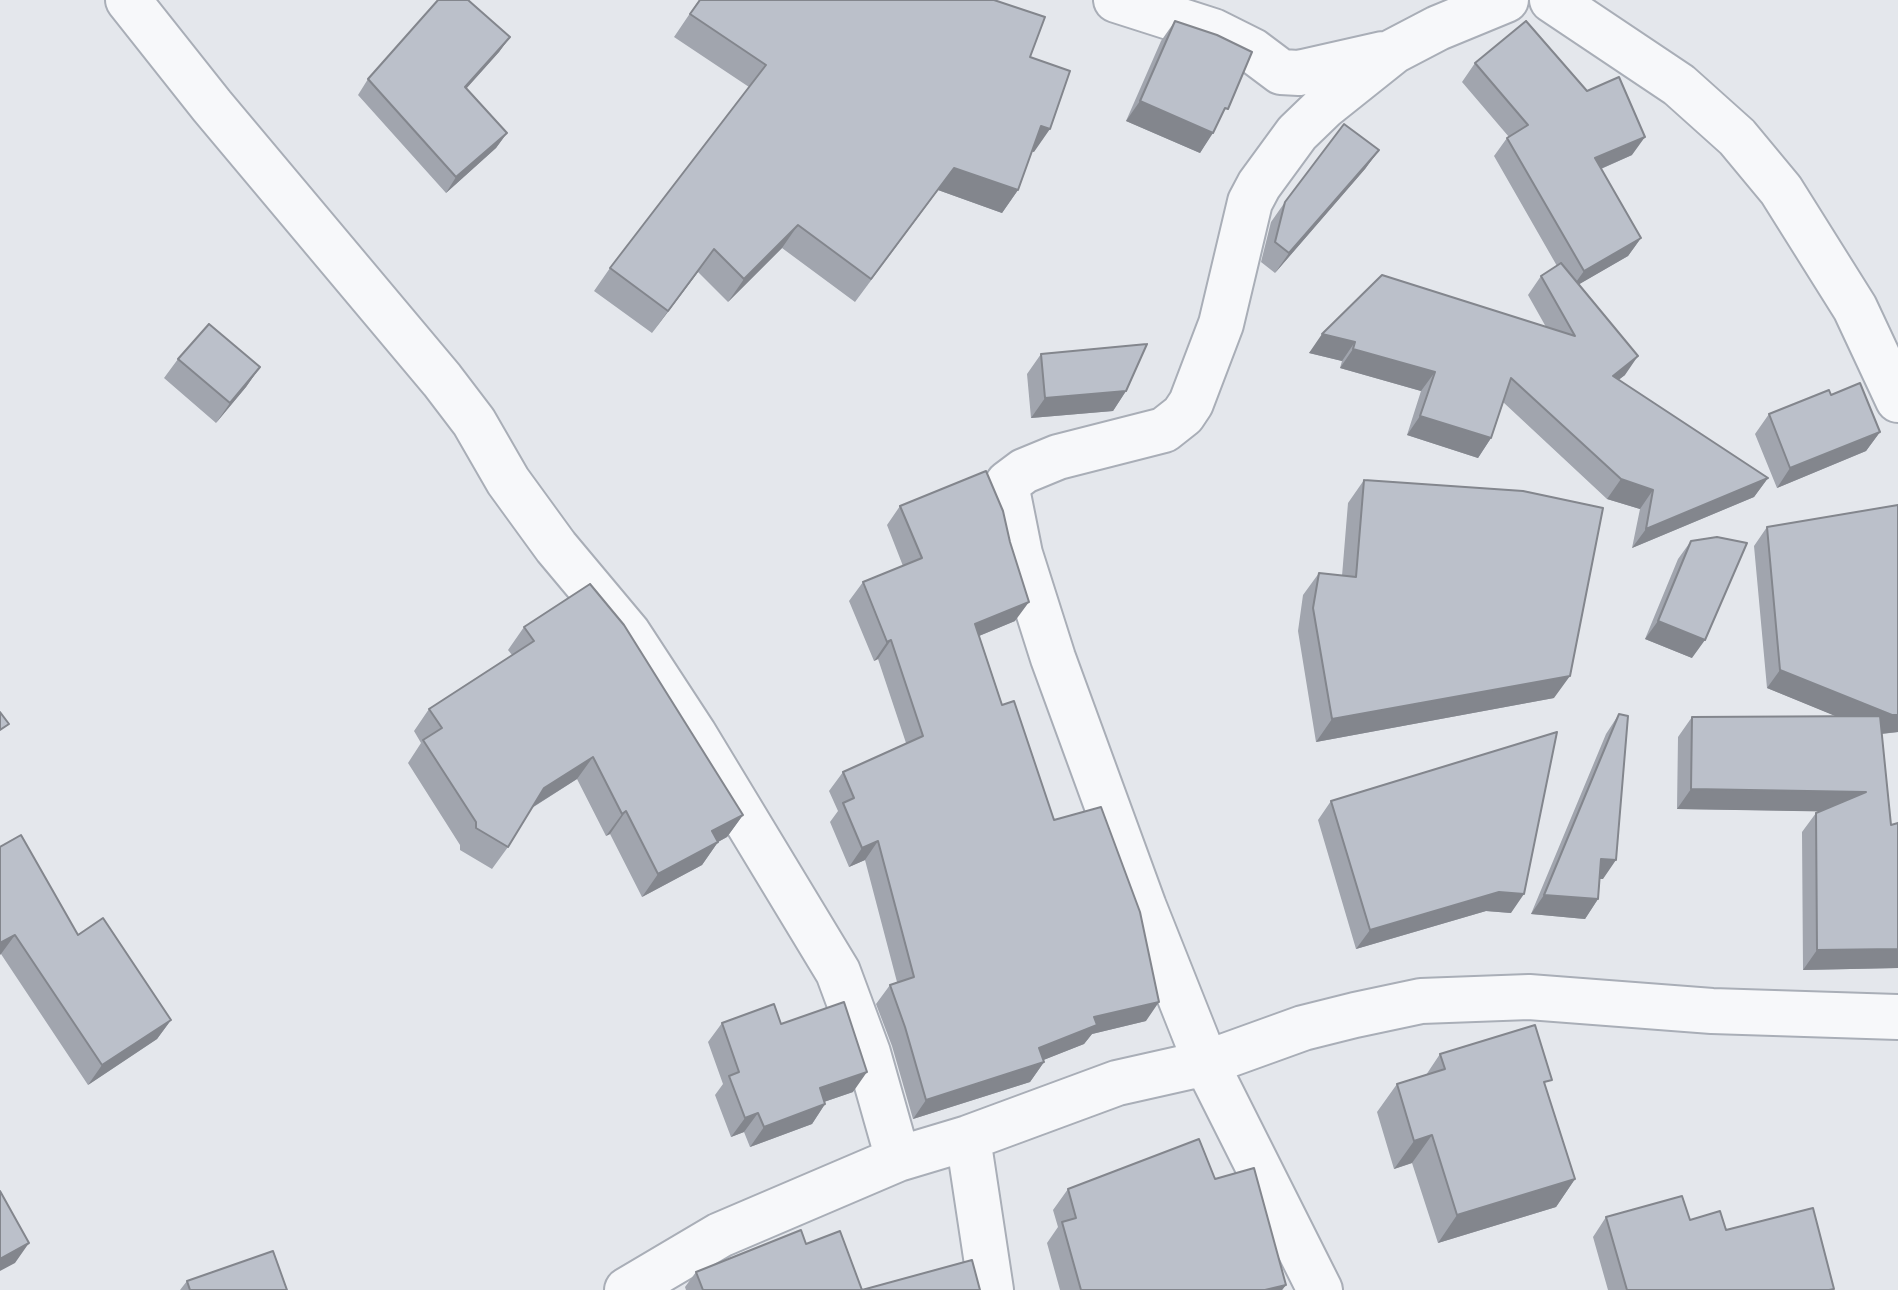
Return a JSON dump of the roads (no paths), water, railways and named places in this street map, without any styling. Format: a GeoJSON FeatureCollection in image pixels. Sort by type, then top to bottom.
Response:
{"type":"FeatureCollection","features":[{"type":"Feature","properties":{"kind":"street"},"geometry":{"type":"LineString","coordinates":[[128,0],[212,106],[442,380],[474,422],[508,481],[532,514],[628,633],[694,734],[838,972],[868,1053],[898,1159]]}},
{"type":"Feature","properties":{"kind":"street"},"geometry":{"type":"LineString","coordinates":[[1116,0],[1213,31],[1253,51],[1281,72],[1299,73],[1394,51]]}},
{"type":"Feature","properties":{"kind":"street"},"geometry":{"type":"LineString","coordinates":[[1552,0],[1679,85],[1737,137],[1781,190],[1855,308],[1898,400]]}},
{"type":"Feature","properties":{"kind":"street"},"geometry":{"type":"LineString","coordinates":[[1320,1290],[1206,1063],[1144,907],[1053,658],[1020,554],[1008,483],[1024,471],[1058,457],[1164,430],[1183,415],[1191,403],[1221,324],[1250,202],[1297,133],[1394,51],[1499,1]]}},
{"type":"Feature","properties":{"kind":"street"},"geometry":{"type":"LineString","coordinates":[[627,1290],[720,1235],[898,1159],[968,1138],[1117,1083],[1206,1063],[1303,1028],[1421,1001],[1529,997],[1712,1011],[1898,1017]]}},
{"type":"Feature","properties":{"kind":"street"},"geometry":{"type":"LineString","coordinates":[[968,1138],[991,1290]]}}]}
